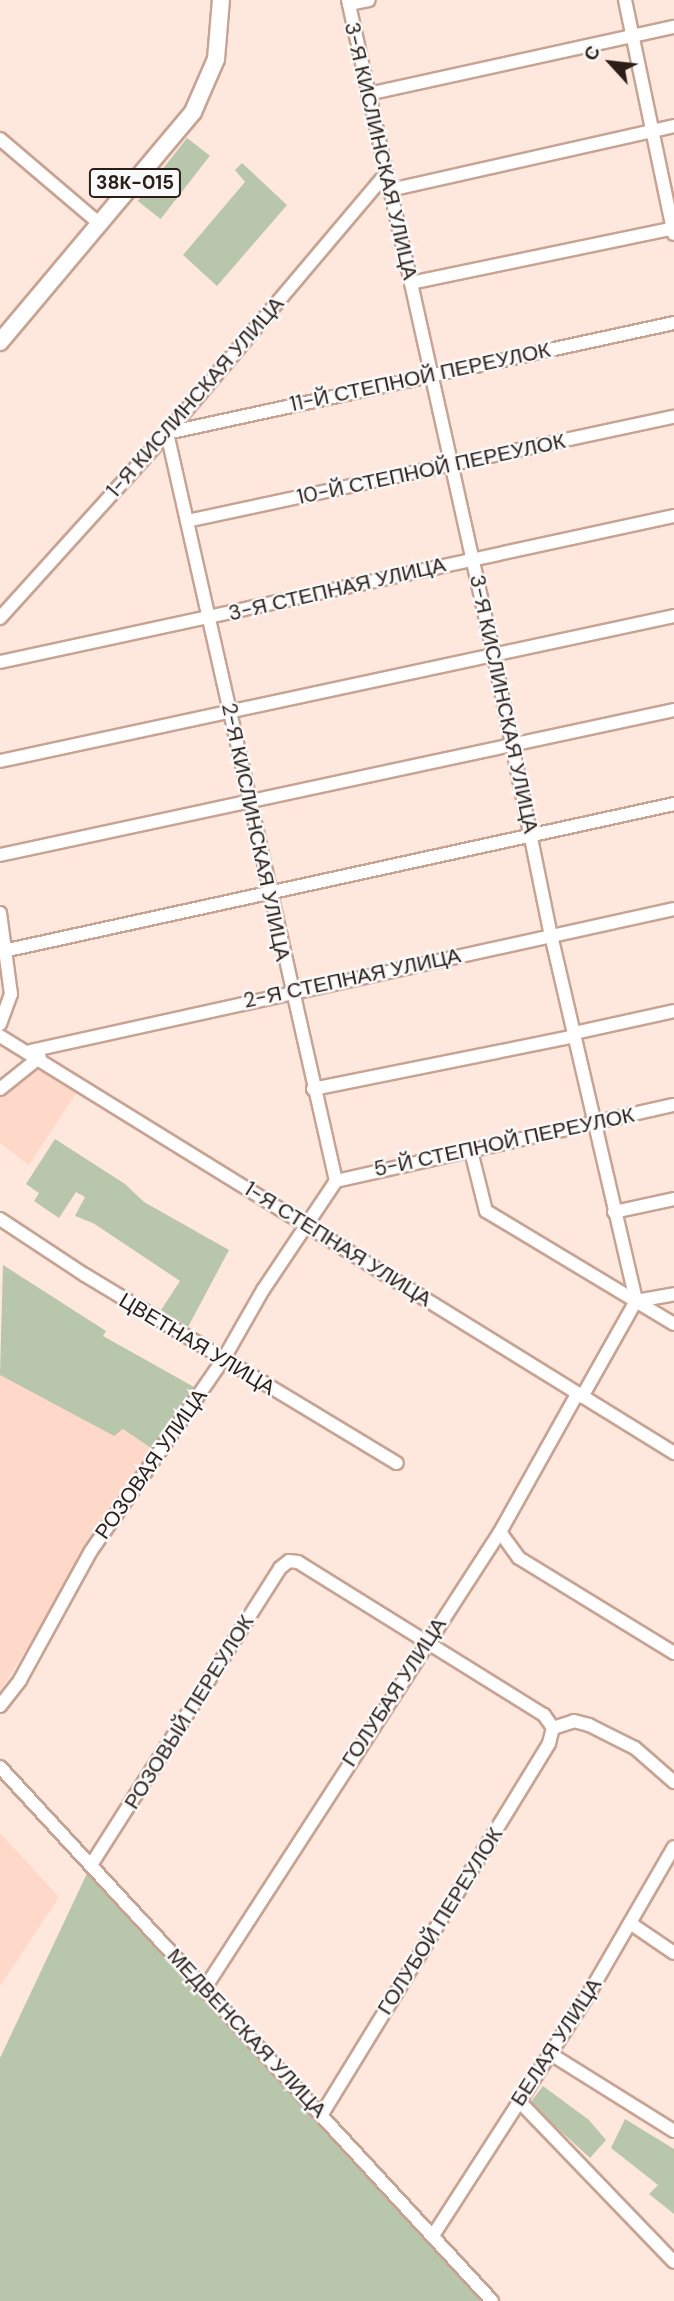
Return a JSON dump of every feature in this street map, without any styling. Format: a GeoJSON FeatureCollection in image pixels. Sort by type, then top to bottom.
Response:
{"type":"FeatureCollection","features":[{"type":"Feature","properties":{"kind":"main road","name":"38К-015"},"geometry":{"type":"LineString","coordinates":[[0,342],[179,131],[205,91],[216,59],[221,0]]}},
{"type":"Feature","properties":{"kind":"street"},"geometry":{"type":"LineString","coordinates":[[348,2],[369,0]]}},
{"type":"Feature","properties":{"kind":"street"},"geometry":{"type":"LineString","coordinates":[[411,283],[674,230],[625,0]]}},
{"type":"Feature","properties":{"kind":"street","name":"3-Я КИСЛИНСКАЯ УЛИЦА"},"geometry":{"type":"LineString","coordinates":[[348,2],[473,559],[551,935],[636,1301]]}},
{"type":"Feature","properties":{"kind":"street"},"geometry":{"type":"LineString","coordinates":[[368,94],[674,27]]}},
{"type":"Feature","properties":{"kind":"street"},"geometry":{"type":"LineString","coordinates":[[390,190],[674,127]]}},
{"type":"Feature","properties":{"kind":"street"},"geometry":{"type":"LineString","coordinates":[[0,139],[100,224]]}},
{"type":"Feature","properties":{"kind":"street","name":"1-Я КИСЛИНСКАЯ УЛИЦА"},"geometry":{"type":"LineString","coordinates":[[0,618],[167,433],[386,174]]}},
{"type":"Feature","properties":{"kind":"street","name":"11-Й СТЕПНОЙ ПЕРЕУЛОК"},"geometry":{"type":"LineString","coordinates":[[167,433],[674,323]]}},
{"type":"Feature","properties":{"kind":"street","name":"10-Й СТЕПНОЙ ПЕРЕУЛОК"},"geometry":{"type":"LineString","coordinates":[[187,521],[674,417]]}},
{"type":"Feature","properties":{"kind":"street","name":"2-Я КИСЛИНСКАЯ УЛИЦА"},"geometry":{"type":"LineString","coordinates":[[167,433],[290,991],[336,1181]]}},
{"type":"Feature","properties":{"kind":"street","name":"3-Я СТЕПНАЯ УЛИЦА"},"geometry":{"type":"LineString","coordinates":[[0,662],[674,516]]}},
{"type":"Feature","properties":{"kind":"street"},"geometry":{"type":"LineString","coordinates":[[0,761],[674,616]]}},
{"type":"Feature","properties":{"kind":"street"},"geometry":{"type":"LineString","coordinates":[[0,855],[248,804],[674,710]]}},
{"type":"Feature","properties":{"kind":"street"},"geometry":{"type":"LineString","coordinates":[[8,950],[674,804]]}},
{"type":"Feature","properties":{"kind":"street","name":"2-Я СТЕПНАЯ УЛИЦА"},"geometry":{"type":"LineString","coordinates":[[35,1054],[290,991],[674,909]]}},
{"type":"Feature","properties":{"kind":"street"},"geometry":{"type":"LineString","coordinates":[[0,913],[8,950],[11,994],[0,1024]]}},
{"type":"Feature","properties":{"kind":"street"},"geometry":{"type":"LineString","coordinates":[[313,1089],[674,1011]]}},
{"type":"Feature","properties":{"kind":"street","name":"1-Я СТЕПНАЯ УЛИЦА"},"geometry":{"type":"LineString","coordinates":[[0,1036],[35,1054],[674,1453]]}},
{"type":"Feature","properties":{"kind":"street"},"geometry":{"type":"LineString","coordinates":[[0,1089],[35,1054]]}},
{"type":"Feature","properties":{"kind":"street","name":"5-Й СТЕПНОЙ ПЕРЕУЛОК"},"geometry":{"type":"LineString","coordinates":[[336,1181],[674,1105]]}},
{"type":"Feature","properties":{"kind":"street"},"geometry":{"type":"LineString","coordinates":[[471,1151],[486,1211],[674,1324]]}},
{"type":"Feature","properties":{"kind":"street"},"geometry":{"type":"LineString","coordinates":[[307,1224],[336,1181]]}},
{"type":"Feature","properties":{"kind":"street"},"geometry":{"type":"LineString","coordinates":[[614,1212],[674,1199]]}},
{"type":"Feature","properties":{"kind":"street","name":"ЦВЕТНАЯ УЛИЦА"},"geometry":{"type":"LineString","coordinates":[[0,1219],[223,1360],[397,1463]]}},
{"type":"Feature","properties":{"kind":"street","name":"РОЗОВАЯ УЛИЦА"},"geometry":{"type":"LineString","coordinates":[[0,1706],[20,1681],[91,1551],[223,1360],[263,1290],[307,1224]]}},
{"type":"Feature","properties":{"kind":"street"},"geometry":{"type":"LineString","coordinates":[[580,1395],[636,1301],[674,1293]]}},
{"type":"Feature","properties":{"kind":"street","name":"ГОЛУБАЯ УЛИЦА"},"geometry":{"type":"LineString","coordinates":[[205,1988],[425,1643],[500,1532],[580,1395]]}},
{"type":"Feature","properties":{"kind":"street"},"geometry":{"type":"LineString","coordinates":[[500,1532],[519,1558],[674,1653]]}},
{"type":"Feature","properties":{"kind":"street","name":"РОЗОВЫЙ ПЕРЕУЛОК"},"geometry":{"type":"LineString","coordinates":[[92,1865],[280,1568],[289,1561],[298,1562],[425,1643]]}},
{"type":"Feature","properties":{"kind":"street"},"geometry":{"type":"LineString","coordinates":[[425,1643],[544,1715],[553,1728],[574,1721],[589,1726],[635,1748],[674,1782]]}},
{"type":"Feature","properties":{"kind":"street","name":"ГОЛУБОЙ ПЕРЕУЛОК"},"geometry":{"type":"LineString","coordinates":[[322,2114],[550,1743],[553,1728]]}},
{"type":"Feature","properties":{"kind":"street","name":"МЕДВЕНСКАЯ УЛИЦА"},"geometry":{"type":"LineString","coordinates":[[0,1767],[434,2234],[492,2301]]}},
{"type":"Feature","properties":{"kind":"street","name":"БЕЛАЯ УЛИЦА"},"geometry":{"type":"LineString","coordinates":[[434,2234],[550,2053],[674,1847]]}},
{"type":"Feature","properties":{"kind":"street"},"geometry":{"type":"LineString","coordinates":[[630,1923],[674,1953]]}},
{"type":"Feature","properties":{"kind":"street"},"geometry":{"type":"LineString","coordinates":[[550,2053],[674,2131]]}},
{"type":"Feature","properties":{"kind":"street"},"geometry":{"type":"LineString","coordinates":[[519,2101],[674,2262]]}},
{"type":"Feature","properties":{"kind":"shaded area"},"geometry":{"type":"Polygon","coordinates":[[[40,1065],[79,1089],[29,1165],[0,1143],[0,1096],[40,1065]]]}},
{"type":"Feature","properties":{"kind":"shaded area"},"geometry":{"type":"Polygon","coordinates":[[[0,1375],[114,1436],[123,1429],[154,1450],[0,1691],[0,1375]]]}},
{"type":"Feature","properties":{"kind":"shaded area"},"geometry":{"type":"Polygon","coordinates":[[[0,1833],[59,1897],[0,1986],[0,1833]]]}},
{"type":"Feature","properties":{"kind":"green space"},"geometry":{"type":"Polygon","coordinates":[[[187,138],[210,156],[161,219],[138,201],[187,138]]]}},
{"type":"Feature","properties":{"kind":"green space"},"geometry":{"type":"Polygon","coordinates":[[[242,163],[287,205],[217,286],[183,255],[245,182],[235,170],[242,163]]]}},
{"type":"Feature","properties":{"kind":"green space"},"geometry":{"type":"Polygon","coordinates":[[[55,1139],[125,1184],[144,1202],[229,1250],[188,1327],[161,1310],[180,1281],[93,1223],[75,1216],[85,1197],[76,1192],[59,1218],[34,1201],[39,1193],[26,1184],[55,1139]]]}},
{"type":"Feature","properties":{"kind":"green space"},"geometry":{"type":"Polygon","coordinates":[[[3,1265],[106,1331],[103,1336],[194,1387],[154,1450],[123,1429],[114,1436],[0,1375],[3,1265]]]}},
{"type":"Feature","properties":{"kind":"green space"},"geometry":{"type":"Polygon","coordinates":[[[91,1865],[493,2301],[0,2301],[0,2058],[91,1865]]]}},
{"type":"Feature","properties":{"kind":"green space"},"geometry":{"type":"Polygon","coordinates":[[[543,2086],[589,2120],[606,2140],[590,2158],[530,2103],[543,2086]]]}},
{"type":"Feature","properties":{"kind":"green space"},"geometry":{"type":"Polygon","coordinates":[[[625,2119],[674,2149],[674,2214],[649,2194],[658,2185],[611,2148],[625,2119]]]}}]}
